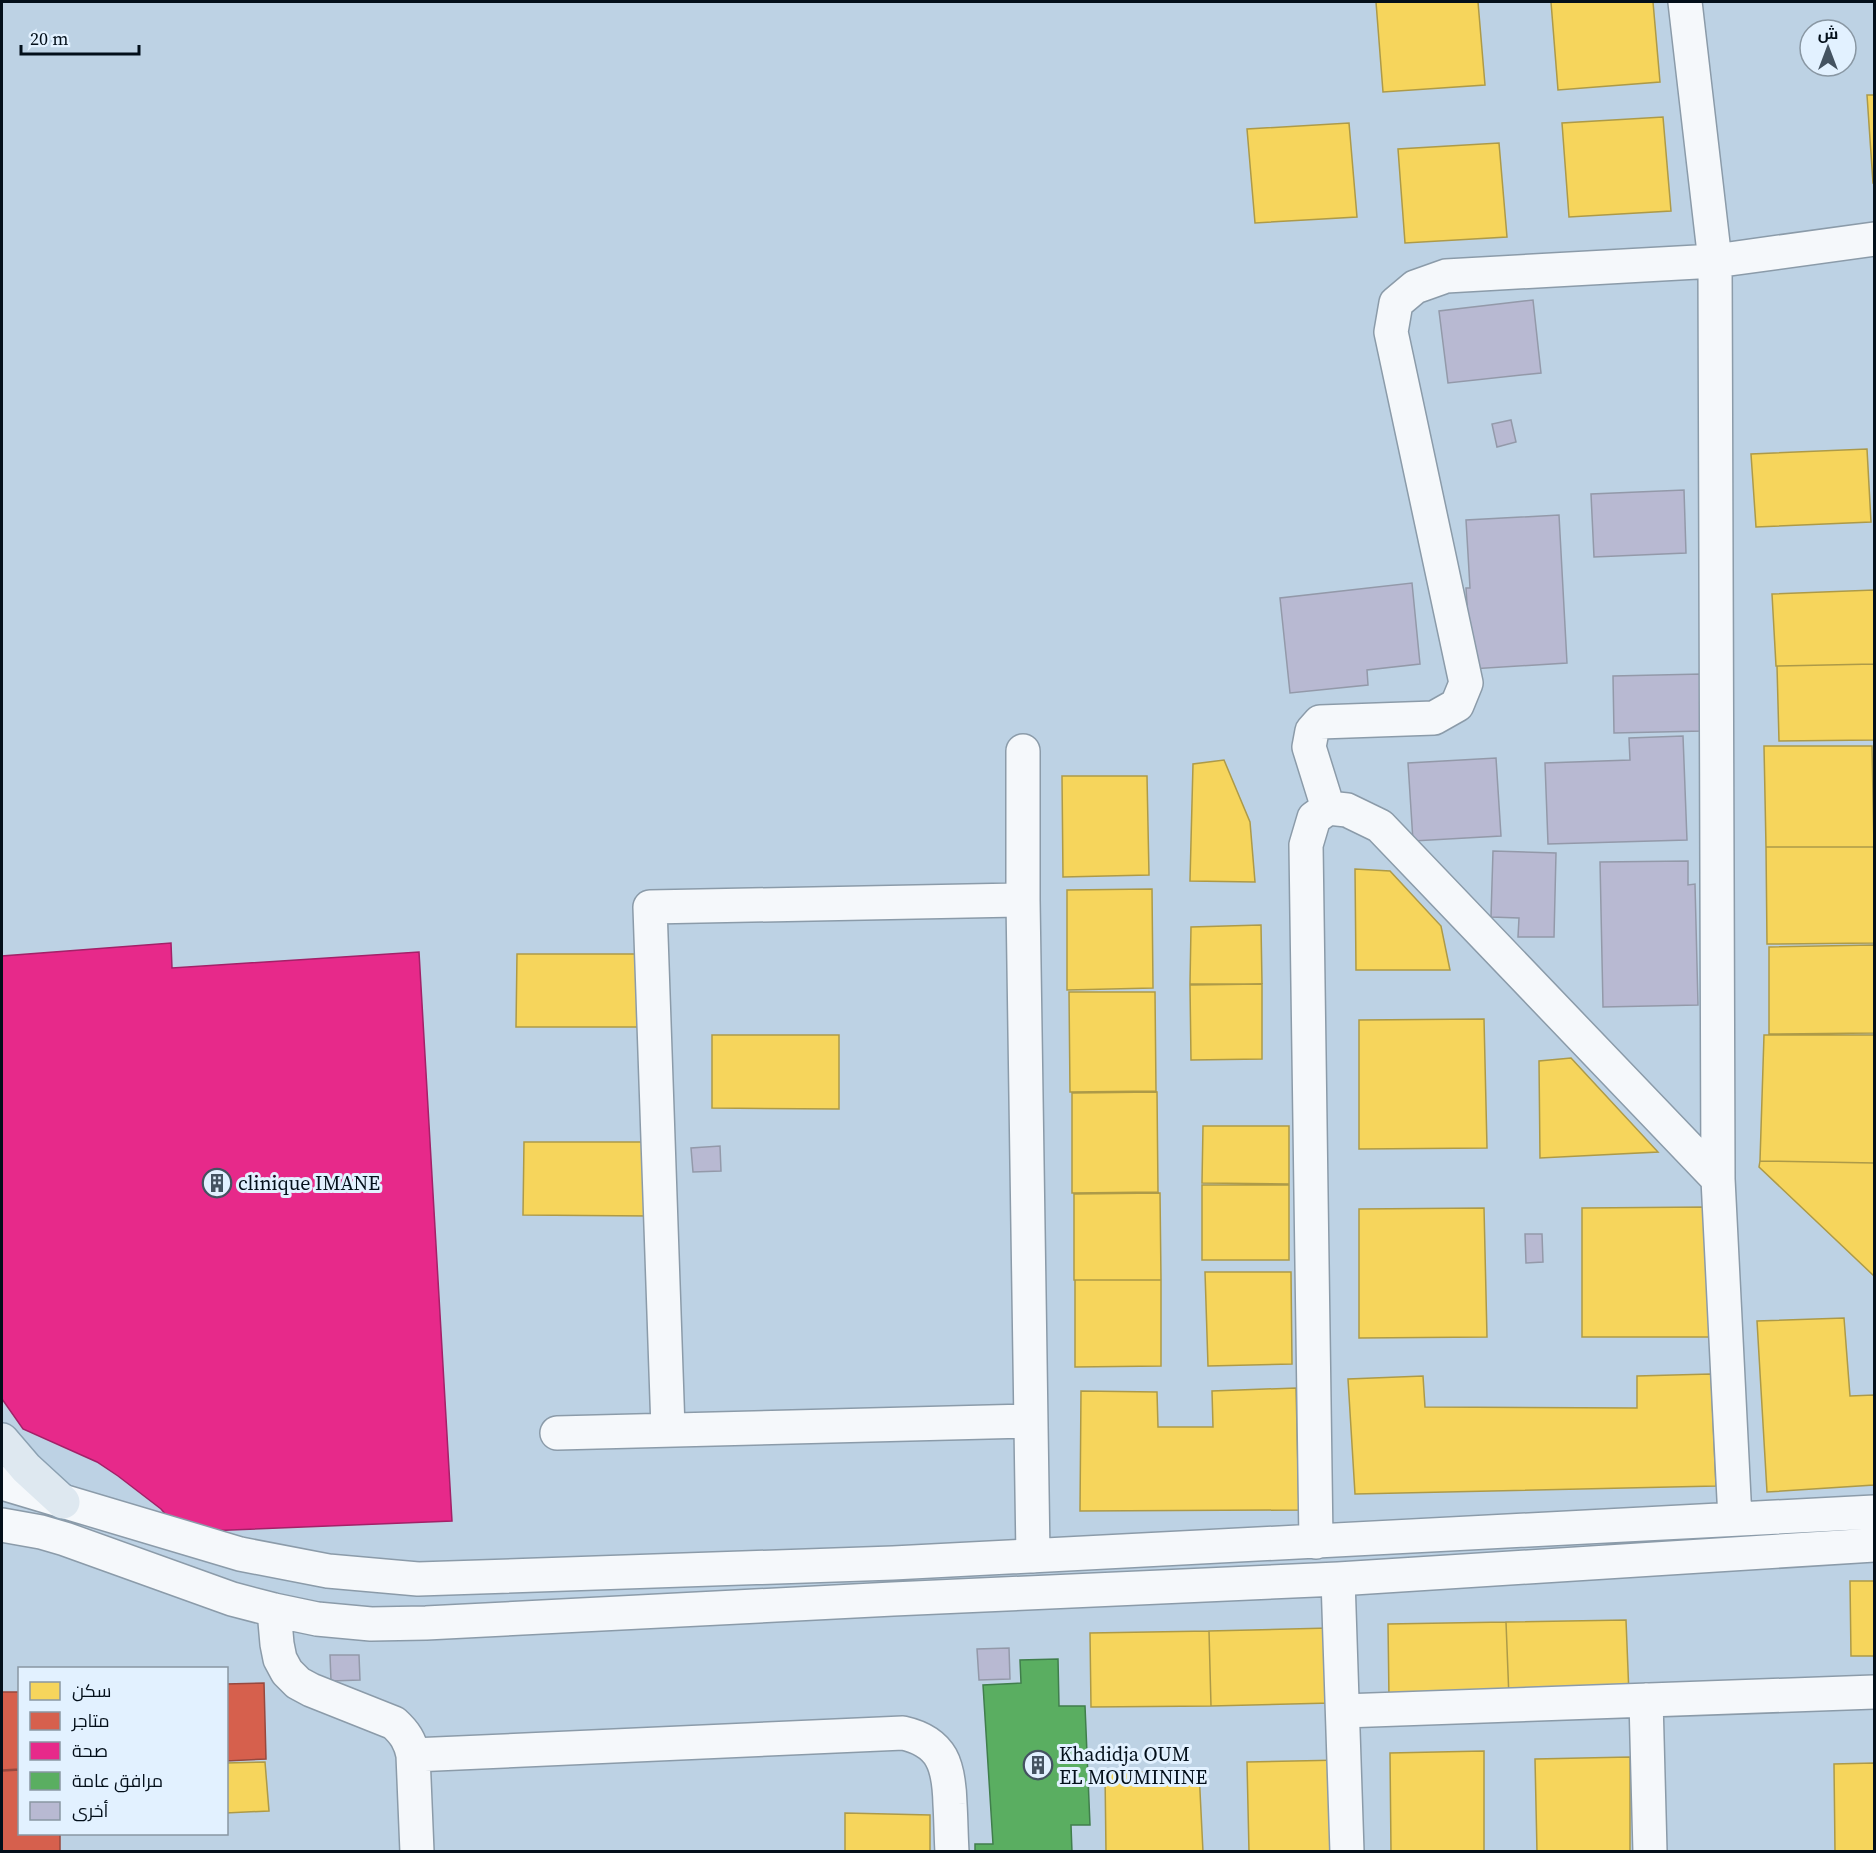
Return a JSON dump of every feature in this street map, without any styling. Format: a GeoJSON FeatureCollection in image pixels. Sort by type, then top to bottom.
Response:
{"type":"FeatureCollection","features":[{"type":"Feature","properties":{"kind":"main road"},"geometry":{"type":"LineString","coordinates":[[2,1440],[26,1468],[63,1502]]}},
{"type":"Feature","properties":{"kind":"street"},"geometry":{"type":"LineString","coordinates":[[1685,2],[1715,261],[1718,1179],[1735,1519]]}},
{"type":"Feature","properties":{"kind":"street"},"geometry":{"type":"LineString","coordinates":[[1328,808],[1309,747],[1312,731],[1320,722],[1434,718],[1457,705],[1466,683],[1391,332],[1396,303],[1415,287],[1446,276],[1715,261],[1875,239]]}},
{"type":"Feature","properties":{"kind":"street"},"geometry":{"type":"LineString","coordinates":[[1023,751],[1023,900],[1033,1556]]}},
{"type":"Feature","properties":{"kind":"street"},"geometry":{"type":"LineString","coordinates":[[1316,1542],[1306,845],[1314,818],[1328,808],[1347,810],[1380,826],[1718,1179]]}},
{"type":"Feature","properties":{"kind":"street"},"geometry":{"type":"LineString","coordinates":[[668,1429],[650,907],[1023,900]]}},
{"type":"Feature","properties":{"kind":"street"},"geometry":{"type":"LineString","coordinates":[[557,1432],[1030,1421]]}},
{"type":"Feature","properties":{"kind":"street"},"geometry":{"type":"LineString","coordinates":[[2,1483],[240,1554],[328,1571],[418,1579],[881,1564],[1875,1512]]}},
{"type":"Feature","properties":{"kind":"street"},"geometry":{"type":"LineString","coordinates":[[2,1525],[65,1539],[232,1599],[328,1620],[371,1624],[1338,1579],[1875,1545]]}},
{"type":"Feature","properties":{"kind":"street"},"geometry":{"type":"LineString","coordinates":[[1338,1579],[1347,1851]]}},
{"type":"Feature","properties":{"kind":"street"},"geometry":{"type":"LineString","coordinates":[[274,1610],[280,1659],[287,1672],[298,1683],[394,1724],[404,1731],[413,1755],[417,1851]]}},
{"type":"Feature","properties":{"kind":"street"},"geometry":{"type":"LineString","coordinates":[[1343,1711],[1875,1692]]}},
{"type":"Feature","properties":{"kind":"street"},"geometry":{"type":"LineString","coordinates":[[1646,1700],[1650,1851]]}},
{"type":"Feature","properties":{"kind":"street"},"geometry":{"type":"LineString","coordinates":[[413,1755],[903,1733],[917,1736],[929,1743],[946,1766],[950,1781],[952,1851]]}},
{"type":"Feature","properties":{"kind":"building: سكن"},"geometry":{"type":"Polygon","coordinates":[[[1376,2],[1478,2],[1485,85],[1383,92],[1376,2]]]}},
{"type":"Feature","properties":{"kind":"building: سكن"},"geometry":{"type":"Polygon","coordinates":[[[1551,2],[1653,2],[1660,82],[1558,90],[1551,2]]]}},
{"type":"Feature","properties":{"kind":"building: سكن"},"geometry":{"type":"Polygon","coordinates":[[[1867,95],[1874,95],[1874,183],[1873,183],[1867,95]]]}},
{"type":"Feature","properties":{"kind":"building: سكن"},"geometry":{"type":"Polygon","coordinates":[[[1663,117],[1671,211],[1569,217],[1562,123],[1663,117]]]}},
{"type":"Feature","properties":{"kind":"building: سكن"},"geometry":{"type":"Polygon","coordinates":[[[1349,123],[1357,217],[1255,223],[1247,129],[1349,123]]]}},
{"type":"Feature","properties":{"kind":"building: سكن"},"geometry":{"type":"Polygon","coordinates":[[[1499,143],[1507,237],[1405,243],[1398,149],[1499,143]]]}},
{"type":"Feature","properties":{"kind":"building: سكن"},"geometry":{"type":"Polygon","coordinates":[[[1867,449],[1871,522],[1756,527],[1751,454],[1867,449]]]}},
{"type":"Feature","properties":{"kind":"building: سكن"},"geometry":{"type":"Polygon","coordinates":[[[1874,590],[1874,664],[1776,666],[1772,594],[1874,590]]]}},
{"type":"Feature","properties":{"kind":"building: سكن"},"geometry":{"type":"Polygon","coordinates":[[[1874,664],[1874,740],[1779,741],[1777,666],[1874,664]]]}},
{"type":"Feature","properties":{"kind":"building: سكن"},"geometry":{"type":"Polygon","coordinates":[[[1764,746],[1872,746],[1874,847],[1766,847],[1764,746]]]}},
{"type":"Feature","properties":{"kind":"building: سكن"},"geometry":{"type":"Polygon","coordinates":[[[1224,760],[1250,822],[1255,882],[1190,881],[1193,764],[1224,760]]]}},
{"type":"Feature","properties":{"kind":"building: سكن"},"geometry":{"type":"Polygon","coordinates":[[[1062,776],[1147,776],[1149,875],[1063,877],[1062,776]]]}},
{"type":"Feature","properties":{"kind":"building: سكن"},"geometry":{"type":"Polygon","coordinates":[[[1766,847],[1874,847],[1874,943],[1767,944],[1766,847]]]}},
{"type":"Feature","properties":{"kind":"building: سكن"},"geometry":{"type":"Polygon","coordinates":[[[1355,869],[1390,871],[1441,926],[1450,970],[1356,970],[1355,869]]]}},
{"type":"Feature","properties":{"kind":"building: سكن"},"geometry":{"type":"Polygon","coordinates":[[[1152,889],[1153,988],[1067,990],[1067,890],[1152,889]]]}},
{"type":"Feature","properties":{"kind":"building: سكن"},"geometry":{"type":"Polygon","coordinates":[[[1261,925],[1262,984],[1190,984],[1191,927],[1261,925]]]}},
{"type":"Feature","properties":{"kind":"building: سكن"},"geometry":{"type":"Polygon","coordinates":[[[1874,945],[1874,1033],[1769,1034],[1769,947],[1874,945]]]}},
{"type":"Feature","properties":{"kind":"building: سكن"},"geometry":{"type":"Polygon","coordinates":[[[517,954],[643,954],[643,1027],[516,1027],[517,954]]]}},
{"type":"Feature","properties":{"kind":"building: سكن"},"geometry":{"type":"Polygon","coordinates":[[[1262,984],[1262,1059],[1191,1060],[1190,985],[1262,984]]]}},
{"type":"Feature","properties":{"kind":"building: سكن"},"geometry":{"type":"Polygon","coordinates":[[[1069,992],[1155,992],[1156,1091],[1070,1092],[1069,992]]]}},
{"type":"Feature","properties":{"kind":"building: سكن"},"geometry":{"type":"Polygon","coordinates":[[[1484,1019],[1487,1148],[1359,1149],[1359,1020],[1484,1019]]]}},
{"type":"Feature","properties":{"kind":"building: سكن"},"geometry":{"type":"Polygon","coordinates":[[[712,1035],[839,1035],[839,1109],[712,1108],[712,1035]]]}},
{"type":"Feature","properties":{"kind":"building: سكن"},"geometry":{"type":"Polygon","coordinates":[[[1764,1035],[1874,1035],[1874,1163],[1760,1161],[1764,1035]]]}},
{"type":"Feature","properties":{"kind":"building: سكن"},"geometry":{"type":"Polygon","coordinates":[[[1571,1058],[1658,1152],[1540,1158],[1539,1061],[1571,1058]]]}},
{"type":"Feature","properties":{"kind":"building: سكن"},"geometry":{"type":"Polygon","coordinates":[[[1157,1092],[1158,1192],[1072,1193],[1072,1093],[1157,1092]]]}},
{"type":"Feature","properties":{"kind":"building: سكن"},"geometry":{"type":"Polygon","coordinates":[[[1203,1126],[1289,1126],[1289,1184],[1202,1183],[1203,1126]]]}},
{"type":"Feature","properties":{"kind":"building: سكن"},"geometry":{"type":"Polygon","coordinates":[[[524,1142],[650,1142],[650,1216],[523,1215],[524,1142]]]}},
{"type":"Feature","properties":{"kind":"building: سكن"},"geometry":{"type":"Polygon","coordinates":[[[1760,1161],[1874,1163],[1874,1276],[1759,1167],[1760,1161]]]}},
{"type":"Feature","properties":{"kind":"building: سكن"},"geometry":{"type":"Polygon","coordinates":[[[1202,1185],[1289,1185],[1289,1260],[1202,1260],[1202,1185]]]}},
{"type":"Feature","properties":{"kind":"building: سكن"},"geometry":{"type":"Polygon","coordinates":[[[1160,1193],[1161,1280],[1074,1280],[1074,1194],[1160,1193]]]}},
{"type":"Feature","properties":{"kind":"building: سكن"},"geometry":{"type":"Polygon","coordinates":[[[1708,1207],[1711,1337],[1582,1337],[1582,1208],[1708,1207]]]}},
{"type":"Feature","properties":{"kind":"building: سكن"},"geometry":{"type":"Polygon","coordinates":[[[1484,1208],[1487,1337],[1359,1338],[1359,1209],[1484,1208]]]}},
{"type":"Feature","properties":{"kind":"building: سكن"},"geometry":{"type":"Polygon","coordinates":[[[1205,1272],[1291,1272],[1292,1364],[1208,1366],[1205,1272]]]}},
{"type":"Feature","properties":{"kind":"building: سكن"},"geometry":{"type":"Polygon","coordinates":[[[1075,1280],[1161,1280],[1161,1366],[1075,1367],[1075,1280]]]}},
{"type":"Feature","properties":{"kind":"building: سكن"},"geometry":{"type":"Polygon","coordinates":[[[1844,1318],[1850,1396],[1874,1395],[1874,1485],[1767,1492],[1757,1321],[1844,1318]]]}},
{"type":"Feature","properties":{"kind":"building: سكن"},"geometry":{"type":"Polygon","coordinates":[[[1711,1374],[1716,1486],[1355,1494],[1348,1379],[1423,1376],[1425,1407],[1637,1408],[1637,1376],[1711,1374]]]}},
{"type":"Feature","properties":{"kind":"building: سكن"},"geometry":{"type":"Polygon","coordinates":[[[1296,1388],[1299,1510],[1080,1511],[1081,1391],[1157,1392],[1158,1427],[1213,1427],[1212,1391],[1296,1388]]]}},
{"type":"Feature","properties":{"kind":"building: سكن"},"geometry":{"type":"Polygon","coordinates":[[[1850,1581],[1874,1581],[1874,1656],[1851,1656],[1850,1581]]]}},
{"type":"Feature","properties":{"kind":"building: سكن"},"geometry":{"type":"Polygon","coordinates":[[[1626,1620],[1629,1695],[1509,1698],[1506,1622],[1626,1620]]]}},
{"type":"Feature","properties":{"kind":"building: سكن"},"geometry":{"type":"Polygon","coordinates":[[[1506,1622],[1509,1698],[1389,1699],[1388,1624],[1506,1622]]]}},
{"type":"Feature","properties":{"kind":"building: سكن"},"geometry":{"type":"Polygon","coordinates":[[[1329,1628],[1331,1703],[1211,1706],[1209,1631],[1329,1628]]]}},
{"type":"Feature","properties":{"kind":"building: سكن"},"geometry":{"type":"Polygon","coordinates":[[[1209,1631],[1211,1706],[1091,1707],[1090,1633],[1209,1631]]]}},
{"type":"Feature","properties":{"kind":"building: سكن"},"geometry":{"type":"Polygon","coordinates":[[[1484,1751],[1484,1852],[1391,1852],[1390,1753],[1484,1751]]]}},
{"type":"Feature","properties":{"kind":"building: سكن"},"geometry":{"type":"Polygon","coordinates":[[[1630,1757],[1630,1852],[1537,1852],[1535,1759],[1630,1757]]]}},
{"type":"Feature","properties":{"kind":"building: سكن"},"geometry":{"type":"Polygon","coordinates":[[[1342,1760],[1342,1852],[1249,1852],[1247,1762],[1342,1760]]]}},
{"type":"Feature","properties":{"kind":"building: سكن"},"geometry":{"type":"Polygon","coordinates":[[[265,1762],[269,1811],[228,1813],[228,1763],[265,1762]]]}},
{"type":"Feature","properties":{"kind":"building: سكن"},"geometry":{"type":"Polygon","coordinates":[[[1874,1763],[1874,1852],[1835,1852],[1834,1764],[1874,1763]]]}},
{"type":"Feature","properties":{"kind":"building: سكن"},"geometry":{"type":"Polygon","coordinates":[[[1199,1771],[1203,1852],[1106,1852],[1105,1773],[1199,1771]]]}},
{"type":"Feature","properties":{"kind":"building: سكن"},"geometry":{"type":"Polygon","coordinates":[[[845,1813],[930,1815],[930,1852],[845,1852],[845,1813]]]}},
{"type":"Feature","properties":{"kind":"building: متاجر"},"geometry":{"type":"Polygon","coordinates":[[[264,1683],[266,1759],[228,1761],[228,1684],[264,1683]]]}},
{"type":"Feature","properties":{"kind":"building: متاجر"},"geometry":{"type":"Polygon","coordinates":[[[2,1692],[18,1692],[18,1769],[2,1770],[2,1692]]]}},
{"type":"Feature","properties":{"kind":"building: متاجر"},"geometry":{"type":"Polygon","coordinates":[[[18,1770],[18,1835],[60,1835],[60,1852],[2,1852],[2,1771],[18,1770]]]}},
{"type":"Feature","properties":{"kind":"building: صحة","name":"clinique IMANE"},"geometry":{"type":"Polygon","coordinates":[[[171,943],[172,968],[419,952],[452,1521],[181,1532],[161,1509],[97,1462],[23,1429],[2,1399],[2,956],[171,943]]]}},
{"type":"Feature","properties":{"kind":"building: مرافق عامة","name":"Khadidja OUM EL MOUMININE"},"geometry":{"type":"Polygon","coordinates":[[[1058,1659],[1059,1706],[1085,1706],[1090,1825],[1071,1825],[1072,1852],[975,1852],[975,1844],[993,1844],[983,1685],[1021,1683],[1020,1660],[1058,1659]]]}},
{"type":"Feature","properties":{"kind":"building: أخرى"},"geometry":{"type":"Polygon","coordinates":[[[1533,300],[1541,373],[1448,383],[1439,311],[1533,300]]]}},
{"type":"Feature","properties":{"kind":"building: أخرى"},"geometry":{"type":"Polygon","coordinates":[[[1511,420],[1516,442],[1497,447],[1492,424],[1511,420]]]}},
{"type":"Feature","properties":{"kind":"building: أخرى"},"geometry":{"type":"Polygon","coordinates":[[[1684,490],[1686,553],[1594,557],[1591,494],[1684,490]]]}},
{"type":"Feature","properties":{"kind":"building: أخرى"},"geometry":{"type":"Polygon","coordinates":[[[1559,515],[1567,663],[1471,669],[1466,588],[1470,588],[1466,520],[1559,515]]]}},
{"type":"Feature","properties":{"kind":"building: أخرى"},"geometry":{"type":"Polygon","coordinates":[[[1412,583],[1420,664],[1367,670],[1368,685],[1290,693],[1280,598],[1412,583]]]}},
{"type":"Feature","properties":{"kind":"building: أخرى"},"geometry":{"type":"Polygon","coordinates":[[[1702,674],[1703,731],[1614,733],[1613,676],[1702,674]]]}},
{"type":"Feature","properties":{"kind":"building: أخرى"},"geometry":{"type":"Polygon","coordinates":[[[1683,736],[1687,840],[1548,844],[1545,763],[1630,760],[1629,738],[1683,736]]]}},
{"type":"Feature","properties":{"kind":"building: أخرى"},"geometry":{"type":"Polygon","coordinates":[[[1496,758],[1501,836],[1413,841],[1408,763],[1496,758]]]}},
{"type":"Feature","properties":{"kind":"building: أخرى"},"geometry":{"type":"Polygon","coordinates":[[[1493,851],[1556,853],[1554,937],[1518,937],[1519,918],[1491,917],[1493,851]]]}},
{"type":"Feature","properties":{"kind":"building: أخرى"},"geometry":{"type":"Polygon","coordinates":[[[1688,861],[1688,885],[1695,884],[1698,1005],[1603,1007],[1600,862],[1688,861]]]}},
{"type":"Feature","properties":{"kind":"building: أخرى"},"geometry":{"type":"Polygon","coordinates":[[[720,1146],[721,1171],[693,1172],[691,1148],[720,1146]]]}},
{"type":"Feature","properties":{"kind":"building: أخرى"},"geometry":{"type":"Polygon","coordinates":[[[1525,1234],[1542,1234],[1543,1262],[1526,1263],[1525,1234]]]}},
{"type":"Feature","properties":{"kind":"building: أخرى"},"geometry":{"type":"Polygon","coordinates":[[[1009,1648],[1010,1679],[979,1680],[977,1649],[1009,1648]]]}},
{"type":"Feature","properties":{"kind":"building: أخرى"},"geometry":{"type":"Polygon","coordinates":[[[330,1655],[359,1655],[360,1680],[331,1681],[330,1655]]]}},
{"type":"Feature","properties":{"kind":"place","name":"clinique IMANE"},"geometry":{"type":"Point","coordinates":[217,1183]}},
{"type":"Feature","properties":{"kind":"place","name":"Khadidja OUM EL MOUMININE"},"geometry":{"type":"Point","coordinates":[1038,1765]}}]}
